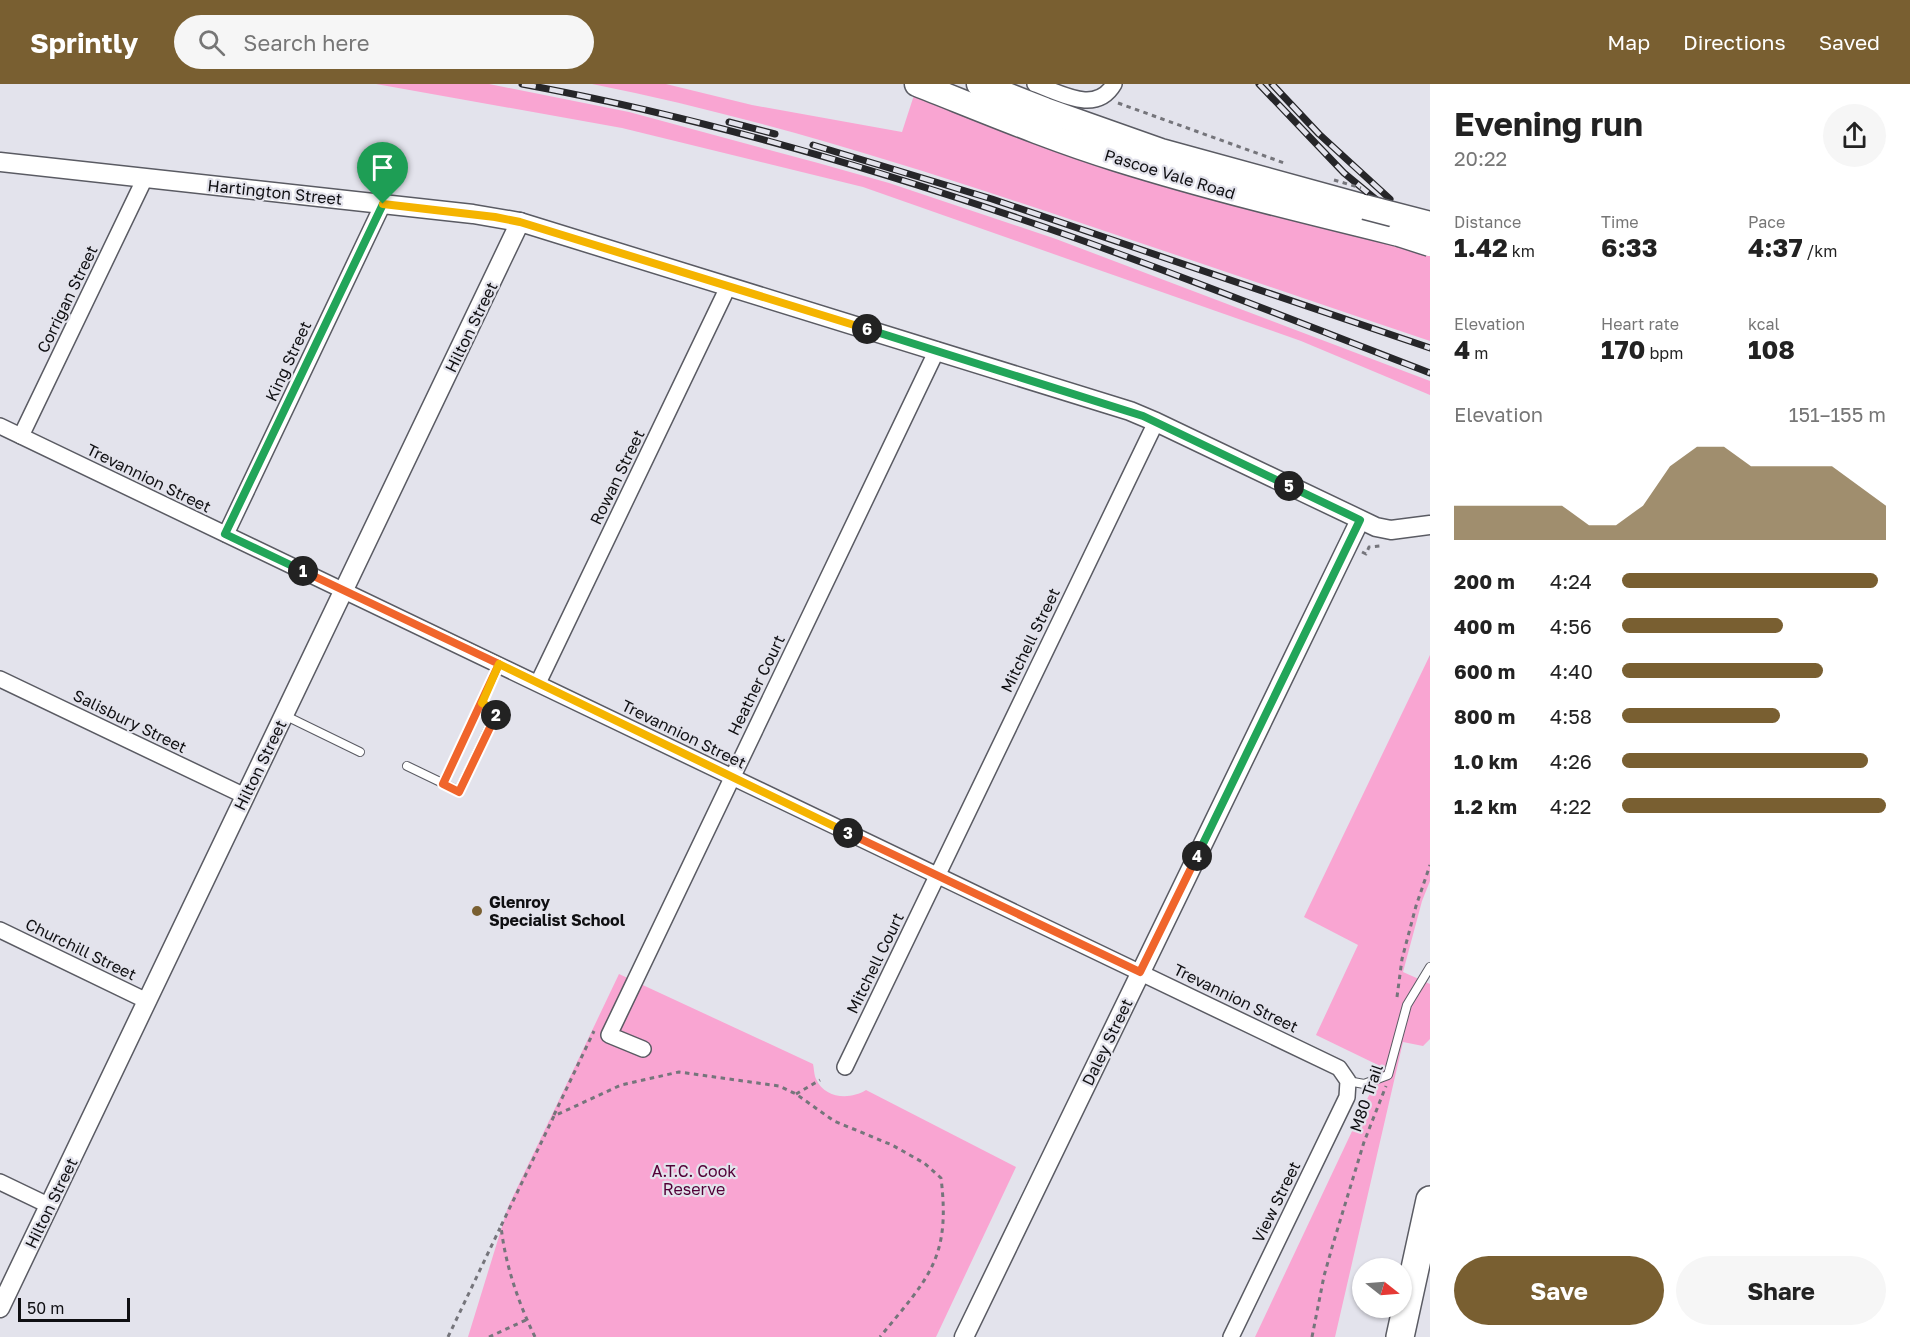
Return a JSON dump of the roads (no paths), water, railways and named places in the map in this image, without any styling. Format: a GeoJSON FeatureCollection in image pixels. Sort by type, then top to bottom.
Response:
{"type":"FeatureCollection","features":[{"type":"Feature","properties":{"kind":"highway"},"geometry":{"type":"LineString","coordinates":[[1400,1337],[1430,1200]]}},
{"type":"Feature","properties":{"kind":"main road","name":"Pascoe Vale Road"},"geometry":{"type":"LineString","coordinates":[[917,84],[1116,159],[1237,194],[1399,234],[1430,244]]}},
{"type":"Feature","properties":{"kind":"main road","name":"Pascoe Vale Road"},"geometry":{"type":"LineString","coordinates":[[979,84],[1161,151],[1430,224]]}},
{"type":"Feature","properties":{"kind":"street"},"geometry":{"type":"LineString","coordinates":[[1035,84],[1084,100],[1101,99],[1111,88]]}},
{"type":"Feature","properties":{"kind":"street","name":"Hartington Street"},"geometry":{"type":"LineString","coordinates":[[0,162],[383,204],[520,222],[1130,411],[1376,527],[1391,530],[1430,525]]}},
{"type":"Feature","properties":{"kind":"street","name":"Corrigan Street"},"geometry":{"type":"LineString","coordinates":[[21,436],[145,178]]}},
{"type":"Feature","properties":{"kind":"street","name":"King Street"},"geometry":{"type":"LineString","coordinates":[[225,534],[383,204]]}},
{"type":"Feature","properties":{"kind":"street","name":"Hilton Street"},"geometry":{"type":"LineString","coordinates":[[0,1308],[520,222]]}},
{"type":"Feature","properties":{"kind":"street","name":"Rowan Street"},"geometry":{"type":"LineString","coordinates":[[538,683],[729,287]]}},
{"type":"Feature","properties":{"kind":"street","name":"Heather Court"},"geometry":{"type":"LineString","coordinates":[[643,1049],[609,1035],[937,350]]}},
{"type":"Feature","properties":{"kind":"street","name":"Mitchell Street"},"geometry":{"type":"LineString","coordinates":[[937,875],[1156,422]]}},
{"type":"Feature","properties":{"kind":"street","name":"Trevannion Street"},"geometry":{"type":"LineString","coordinates":[[0,426],[1336,1066],[1344,1073],[1347,1081]]}},
{"type":"Feature","properties":{"kind":"street","name":"Daley Street"},"geometry":{"type":"LineString","coordinates":[[964,1337],[1360,520]]}},
{"type":"Feature","properties":{"kind":"street","name":"Salisbury Street"},"geometry":{"type":"LineString","coordinates":[[0,679],[244,796]]}},
{"type":"Feature","properties":{"kind":"street","name":"Mitchell Court"},"geometry":{"type":"LineString","coordinates":[[845,1067],[937,875]]}},
{"type":"Feature","properties":{"kind":"street","name":"Churchill Street"},"geometry":{"type":"LineString","coordinates":[[0,930],[147,1001]]}},
{"type":"Feature","properties":{"kind":"street","name":"View Street"},"geometry":{"type":"LineString","coordinates":[[1231,1337],[1346,1099],[1349,1090],[1347,1081]]}},
{"type":"Feature","properties":{"kind":"street"},"geometry":{"type":"LineString","coordinates":[[0,1182],[50,1206]]}},
{"type":"Feature","properties":{"kind":"lane"},"geometry":{"type":"LineString","coordinates":[[443,784],[499,664]]}},
{"type":"Feature","properties":{"kind":"lane"},"geometry":{"type":"LineString","coordinates":[[407,766],[459,792],[497,711],[482,703]]}},
{"type":"Feature","properties":{"kind":"lane"},"geometry":{"type":"LineString","coordinates":[[284,715],[360,752]]}},
{"type":"Feature","properties":{"kind":"lane"},"geometry":{"type":"LineString","coordinates":[[1347,1081],[1364,1084],[1386,1077],[1391,1069],[1407,1005],[1430,967]]}},
{"type":"Feature","properties":{"kind":"railway"},"geometry":{"type":"LineString","coordinates":[[522,84],[721,128],[916,184],[1141,262],[1430,373]]}},
{"type":"Feature","properties":{"kind":"railway"},"geometry":{"type":"LineString","coordinates":[[1259,84],[1344,173],[1430,244]]}},
{"type":"Feature","properties":{"kind":"railway"},"geometry":{"type":"LineString","coordinates":[[1272,84],[1319,134],[1390,199]]}},
{"type":"Feature","properties":{"kind":"railway"},"geometry":{"type":"LineString","coordinates":[[729,122],[775,134]]}},
{"type":"Feature","properties":{"kind":"railway"},"geometry":{"type":"LineString","coordinates":[[813,145],[992,199],[1430,348]]}},
{"type":"Feature","properties":{"kind":"place","name":"Glenroy Specialist School"},"geometry":{"type":"Point","coordinates":[477,911]}},
{"type":"Feature","properties":{"kind":"park label","name":"A.T.C. Cook Reserve"},"geometry":{"type":"Point","coordinates":[694,1180]}}]}
